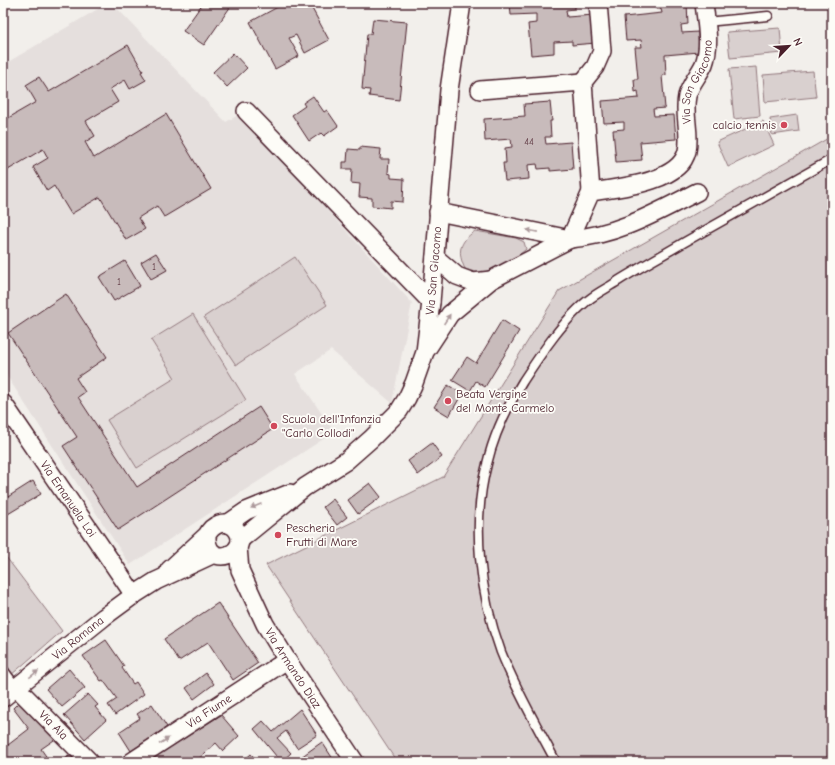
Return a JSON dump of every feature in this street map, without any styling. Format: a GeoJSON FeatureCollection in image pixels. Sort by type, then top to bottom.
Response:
{"type":"FeatureCollection","features":[{"type":"Feature","properties":{"kind":"street","name":"Via San Giacomo"},"geometry":{"type":"LineString","coordinates":[[239,543],[305,488],[357,452],[385,426],[399,411],[417,376],[425,352],[435,257],[448,90],[462,3]]}},
{"type":"Feature","properties":{"kind":"street"},"geometry":{"type":"LineString","coordinates":[[480,90],[582,82],[597,65],[602,51],[598,3]]}},
{"type":"Feature","properties":{"kind":"street","name":"Via San Giacomo"},"geometry":{"type":"LineString","coordinates":[[591,192],[648,181],[669,173],[683,161],[687,152],[688,142],[686,102],[692,83],[706,59],[707,47],[704,3]]}},
{"type":"Feature","properties":{"kind":"street"},"geometry":{"type":"LineString","coordinates":[[425,352],[450,314],[491,280],[570,239],[591,192],[582,82]]}},
{"type":"Feature","properties":{"kind":"street"},"geometry":{"type":"LineString","coordinates":[[246,111],[431,302]]}},
{"type":"Feature","properties":{"kind":"street"},"geometry":{"type":"LineString","coordinates":[[438,212],[570,239],[595,236],[622,228],[697,192]]}},
{"type":"Feature","properties":{"kind":"street"},"geometry":{"type":"LineString","coordinates":[[435,257],[457,276],[473,282],[491,280]]}},
{"type":"Feature","properties":{"kind":"street","name":"Via Emanuela Loi"},"geometry":{"type":"LineString","coordinates":[[3,403],[134,595]]}},
{"type":"Feature","properties":{"kind":"street","name":"Via San Giacomo"},"geometry":{"type":"LineString","coordinates":[[227,524],[246,511],[305,488]]}},
{"type":"Feature","properties":{"kind":"street"},"geometry":{"type":"LineString","coordinates":[[221,523],[227,524],[239,534],[239,543],[234,552],[228,556],[217,555],[209,549],[206,542],[207,535],[214,525],[221,523]]}},
{"type":"Feature","properties":{"kind":"street","name":"Via Romana"},"geometry":{"type":"LineString","coordinates":[[156,581],[207,535]]}},
{"type":"Feature","properties":{"kind":"street","name":"Via Armando Diaz"},"geometry":{"type":"LineString","coordinates":[[239,543],[240,570],[265,624],[287,660],[355,762]]}},
{"type":"Feature","properties":{"kind":"street","name":"Via Romana"},"geometry":{"type":"LineString","coordinates":[[3,698],[104,617],[134,595],[156,581],[217,555]]}},
{"type":"Feature","properties":{"kind":"street","name":"Via Armando Diaz"},"geometry":{"type":"LineString","coordinates":[[217,555],[240,570]]}},
{"type":"Feature","properties":{"kind":"street","name":"Via Fiume"},"geometry":{"type":"LineString","coordinates":[[131,762],[287,660]]}},
{"type":"Feature","properties":{"kind":"street","name":"Via Ala"},"geometry":{"type":"LineString","coordinates":[[17,688],[90,762]]}},
{"type":"Feature","properties":{"kind":"lane"},"geometry":{"type":"LineString","coordinates":[[706,22],[768,16]]}},
{"type":"Feature","properties":{"kind":"lane"},"geometry":{"type":"LineString","coordinates":[[556,762],[502,653],[490,621],[483,584],[479,544],[481,498],[487,463],[502,419],[517,392],[557,333],[590,298],[832,159]]}},
{"type":"Feature","properties":{"kind":"lane"},"geometry":{"type":"LineString","coordinates":[[3,669],[17,688]]}},
{"type":"Feature","properties":{"kind":"shaded area"},"geometry":{"type":"Polygon","coordinates":[[[108,3],[112,3],[226,122],[240,114],[412,303],[392,403],[331,350],[295,374],[334,432],[130,565],[3,370],[3,65],[108,3]]]}},
{"type":"Feature","properties":{"kind":"shaded area"},"geometry":{"type":"Polygon","coordinates":[[[780,28],[782,53],[730,58],[727,32],[780,28]]]}},
{"type":"Feature","properties":{"kind":"shaded area"},"geometry":{"type":"Polygon","coordinates":[[[756,67],[760,116],[734,119],[729,69],[756,67]]]}},
{"type":"Feature","properties":{"kind":"shaded area"},"geometry":{"type":"Polygon","coordinates":[[[813,71],[816,97],[765,102],[763,75],[813,71]]]}},
{"type":"Feature","properties":{"kind":"shaded area","name":"calcio tennis"},"geometry":{"type":"Polygon","coordinates":[[[797,115],[799,131],[772,135],[770,119],[797,115]]]}},
{"type":"Feature","properties":{"kind":"shaded area"},"geometry":{"type":"Polygon","coordinates":[[[763,121],[774,145],[728,167],[717,142],[763,121]]]}},
{"type":"Feature","properties":{"kind":"shaded area"},"geometry":{"type":"Polygon","coordinates":[[[832,136],[832,762],[397,762],[266,565],[443,477],[559,291],[832,136]]]}},
{"type":"Feature","properties":{"kind":"shaded area"},"geometry":{"type":"Polygon","coordinates":[[[475,231],[516,238],[524,242],[526,249],[507,263],[491,272],[481,273],[465,269],[462,263],[460,252],[461,248],[466,239],[475,231]]]}},
{"type":"Feature","properties":{"kind":"shaded area"},"geometry":{"type":"Polygon","coordinates":[[[295,257],[327,305],[236,365],[204,317],[295,257]]]}},
{"type":"Feature","properties":{"kind":"shaded area"},"geometry":{"type":"Polygon","coordinates":[[[193,314],[246,400],[137,468],[107,420],[175,378],[151,340],[193,314]]]}},
{"type":"Feature","properties":{"kind":"shaded area"},"geometry":{"type":"Polygon","coordinates":[[[3,553],[62,631],[3,682],[3,553]]]}},
{"type":"Feature","properties":{"kind":"building"},"geometry":{"type":"Polygon","coordinates":[[[203,3],[233,3],[204,45],[183,31],[203,3]]]}},
{"type":"Feature","properties":{"kind":"building"},"geometry":{"type":"Polygon","coordinates":[[[285,3],[309,3],[329,40],[305,53],[296,35],[289,38],[299,56],[275,69],[250,22],[285,3]]]}},
{"type":"Feature","properties":{"kind":"building"},"geometry":{"type":"Polygon","coordinates":[[[510,3],[575,3],[575,9],[566,10],[567,17],[594,15],[596,43],[572,45],[572,41],[554,42],[554,53],[531,55],[528,24],[536,23],[536,14],[511,15],[510,3]]]}},
{"type":"Feature","properties":{"kind":"building"},"geometry":{"type":"Polygon","coordinates":[[[656,3],[687,3],[688,24],[681,25],[682,33],[698,32],[699,52],[665,55],[666,75],[662,76],[665,108],[653,109],[654,116],[674,115],[676,139],[640,142],[642,160],[616,162],[613,130],[624,129],[624,122],[604,123],[602,101],[639,98],[638,91],[635,92],[634,79],[638,79],[635,47],[642,47],[641,40],[626,41],[624,17],[662,13],[661,9],[656,9],[656,3]]]}},
{"type":"Feature","properties":{"kind":"building"},"geometry":{"type":"Polygon","coordinates":[[[745,3],[758,3],[758,5],[745,5],[745,3]]]}},
{"type":"Feature","properties":{"kind":"building"},"geometry":{"type":"Polygon","coordinates":[[[828,3],[832,3],[832,31],[830,31],[828,3]]]}},
{"type":"Feature","properties":{"kind":"building"},"geometry":{"type":"Polygon","coordinates":[[[373,19],[407,22],[399,100],[369,96],[370,90],[362,89],[367,34],[371,34],[373,19]]]}},
{"type":"Feature","properties":{"kind":"building"},"geometry":{"type":"Polygon","coordinates":[[[128,45],[143,71],[141,72],[146,80],[130,89],[125,80],[110,89],[118,102],[86,121],[95,136],[85,142],[94,158],[166,114],[211,189],[164,217],[157,206],[138,218],[145,229],[126,240],[100,197],[71,214],[54,186],[47,191],[33,167],[48,158],[43,149],[3,173],[3,121],[36,102],[26,85],[39,77],[49,92],[128,45]]]}},
{"type":"Feature","properties":{"kind":"building"},"geometry":{"type":"Polygon","coordinates":[[[233,53],[247,68],[227,87],[213,72],[233,53]]]}},
{"type":"Feature","properties":{"kind":"building"},"geometry":{"type":"Polygon","coordinates":[[[313,96],[324,112],[327,110],[338,126],[324,136],[321,133],[309,141],[292,115],[305,106],[303,103],[313,96]]]}},
{"type":"Feature","properties":{"kind":"building"},"geometry":{"type":"Polygon","coordinates":[[[550,102],[552,121],[550,121],[551,137],[545,137],[546,144],[571,142],[573,169],[550,171],[550,168],[538,169],[537,164],[528,165],[529,179],[505,181],[503,163],[506,163],[505,148],[512,147],[511,139],[485,141],[484,119],[525,116],[524,104],[550,102]]]}},
{"type":"Feature","properties":{"kind":"building"},"geometry":{"type":"Polygon","coordinates":[[[360,147],[381,149],[380,159],[389,159],[388,173],[391,174],[391,178],[404,179],[403,202],[391,201],[391,208],[372,206],[372,198],[359,197],[360,184],[351,183],[352,169],[343,169],[343,162],[347,162],[348,149],[360,150],[360,147]]]}},
{"type":"Feature","properties":{"kind":"building"},"geometry":{"type":"Polygon","coordinates":[[[156,253],[167,270],[151,279],[141,262],[156,253]]]}},
{"type":"Feature","properties":{"kind":"building"},"geometry":{"type":"Polygon","coordinates":[[[125,261],[140,286],[114,301],[99,277],[125,261]]]}},
{"type":"Feature","properties":{"kind":"building"},"geometry":{"type":"Polygon","coordinates":[[[66,294],[107,357],[76,378],[85,392],[78,397],[137,487],[259,407],[273,429],[118,530],[63,446],[77,437],[8,333],[66,294]]]}},
{"type":"Feature","properties":{"kind":"building"},"geometry":{"type":"Polygon","coordinates":[[[502,320],[519,331],[485,387],[476,381],[470,391],[452,380],[467,357],[476,363],[502,320]]]}},
{"type":"Feature","properties":{"kind":"building","name":"Beata Vergine del Monte Carmelo"},"geometry":{"type":"Polygon","coordinates":[[[448,385],[462,394],[449,416],[434,407],[448,385]]]}},
{"type":"Feature","properties":{"kind":"building"},"geometry":{"type":"Polygon","coordinates":[[[432,443],[442,457],[418,475],[408,461],[432,443]]]}},
{"type":"Feature","properties":{"kind":"building"},"geometry":{"type":"Polygon","coordinates":[[[33,481],[41,494],[3,517],[3,500],[33,481]]]}},
{"type":"Feature","properties":{"kind":"building"},"geometry":{"type":"Polygon","coordinates":[[[370,483],[381,497],[358,514],[348,500],[370,483]]]}},
{"type":"Feature","properties":{"kind":"building"},"geometry":{"type":"Polygon","coordinates":[[[333,499],[347,517],[337,525],[323,507],[333,499]]]}},
{"type":"Feature","properties":{"kind":"building"},"geometry":{"type":"Polygon","coordinates":[[[218,603],[258,663],[233,680],[208,642],[179,661],[164,639],[218,603]]]}},
{"type":"Feature","properties":{"kind":"building"},"geometry":{"type":"Polygon","coordinates":[[[106,640],[124,666],[122,668],[133,684],[136,682],[144,694],[115,715],[108,705],[117,699],[103,680],[101,681],[83,656],[106,640]]]}},
{"type":"Feature","properties":{"kind":"building"},"geometry":{"type":"Polygon","coordinates":[[[69,669],[85,688],[62,707],[46,689],[69,669]]]}},
{"type":"Feature","properties":{"kind":"building"},"geometry":{"type":"Polygon","coordinates":[[[206,673],[214,684],[194,699],[186,688],[206,673]]]}},
{"type":"Feature","properties":{"kind":"building"},"geometry":{"type":"Polygon","coordinates":[[[88,694],[98,705],[95,707],[106,720],[85,739],[64,715],[88,694]]]}},
{"type":"Feature","properties":{"kind":"building"},"geometry":{"type":"Polygon","coordinates":[[[21,700],[57,738],[41,749],[50,762],[3,762],[3,739],[8,745],[29,729],[13,708],[21,700]]]}},
{"type":"Feature","properties":{"kind":"building"},"geometry":{"type":"Polygon","coordinates":[[[152,704],[167,727],[131,751],[119,732],[140,718],[137,714],[152,704]]]}},
{"type":"Feature","properties":{"kind":"building"},"geometry":{"type":"Polygon","coordinates":[[[300,709],[317,735],[297,748],[286,731],[277,738],[291,753],[281,762],[254,729],[263,721],[273,732],[300,709]]]}},
{"type":"Feature","properties":{"kind":"building"},"geometry":{"type":"Polygon","coordinates":[[[221,715],[239,736],[223,751],[216,743],[195,762],[147,762],[221,715]]]}},
{"type":"Feature","properties":{"kind":"building"},"geometry":{"type":"Polygon","coordinates":[[[322,742],[335,762],[294,762],[322,742]]]}},
{"type":"Feature","properties":{"kind":"building"},"geometry":{"type":"Polygon","coordinates":[[[251,754],[258,762],[242,762],[251,754]]]}},
{"type":"Feature","properties":{"kind":"building"},"geometry":{"type":"Polygon","coordinates":[[[71,755],[78,762],[60,762],[71,755]]]}},
{"type":"Feature","properties":{"kind":"place","name":"calcio tennis"},"geometry":{"type":"Point","coordinates":[784,125]}},
{"type":"Feature","properties":{"kind":"place","name":"Beata Vergine del Monte Carmelo"},"geometry":{"type":"Point","coordinates":[448,401]}},
{"type":"Feature","properties":{"kind":"place","name":"Scuola dell'Infanzia \"Carlo Collodi\""},"geometry":{"type":"Point","coordinates":[274,426]}},
{"type":"Feature","properties":{"kind":"place","name":"Pescheria Frutti di Mare"},"geometry":{"type":"Point","coordinates":[278,535]}}]}
